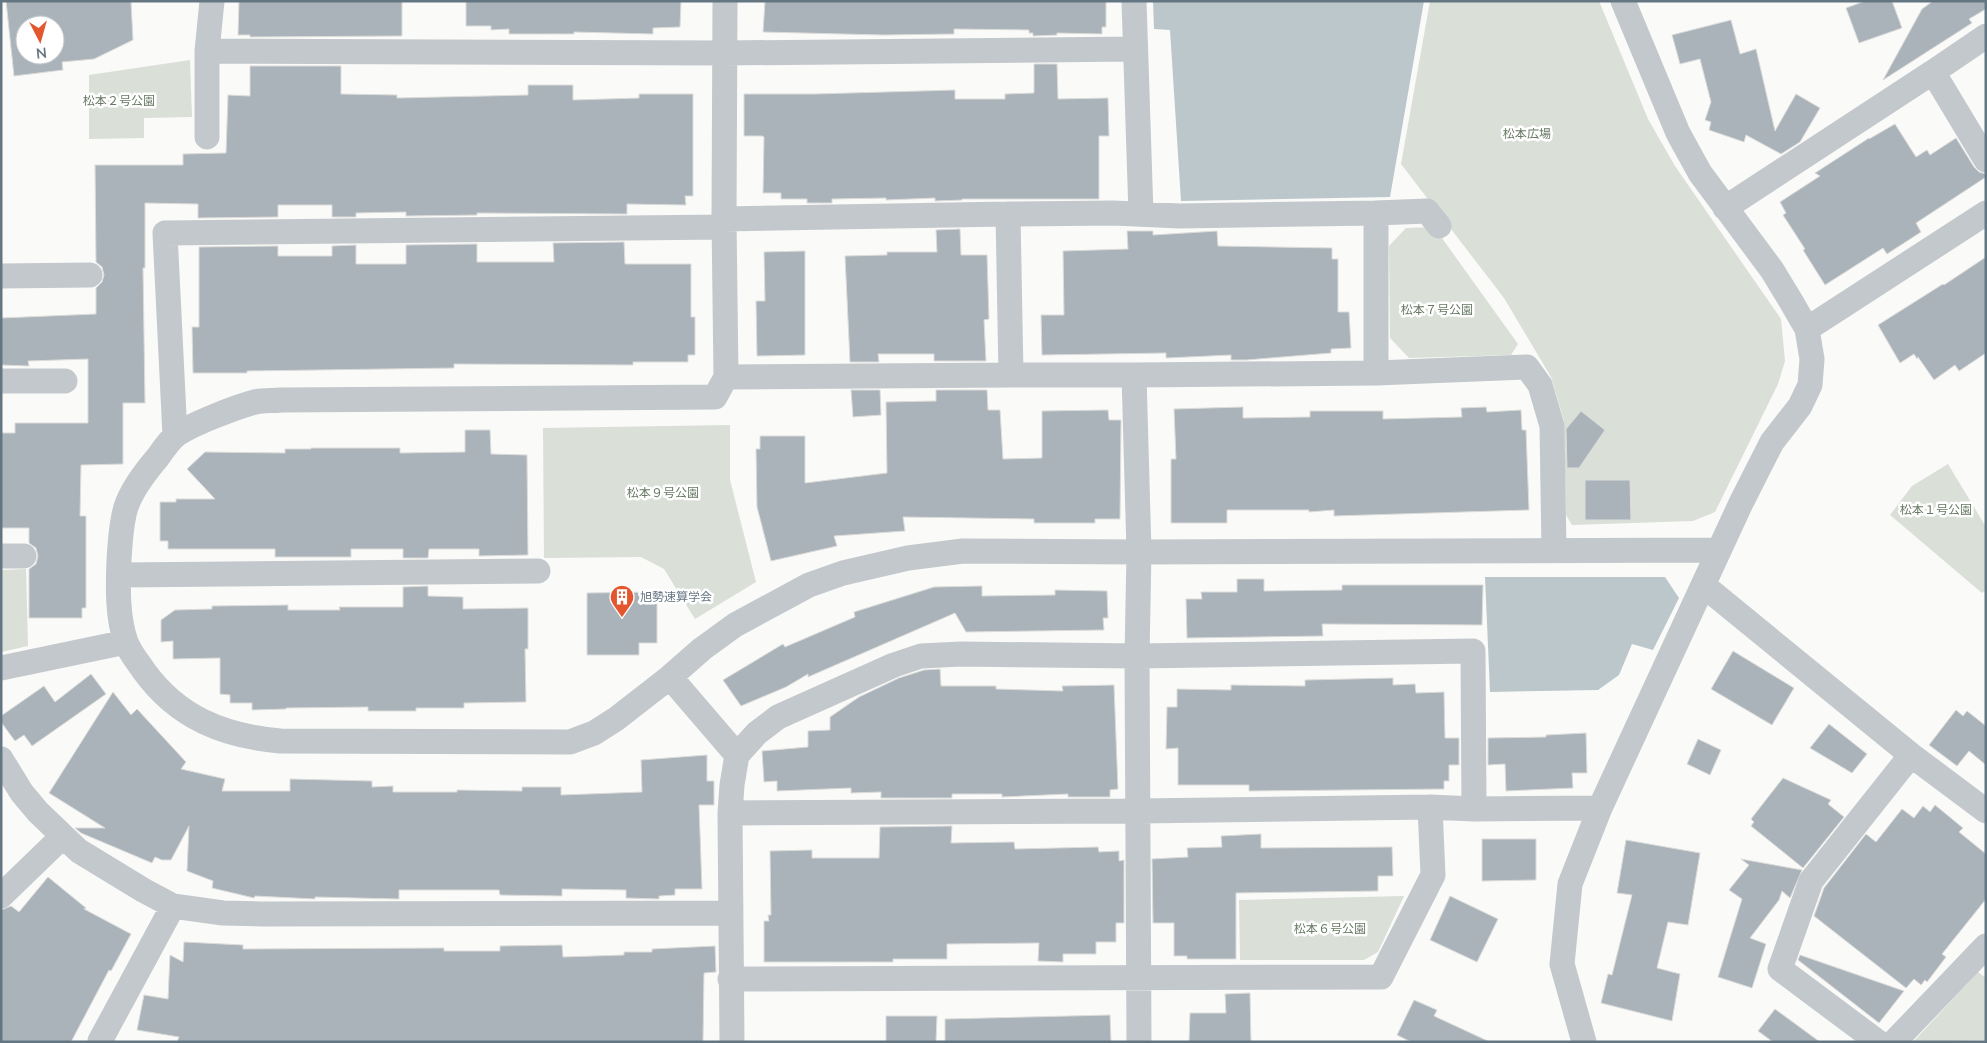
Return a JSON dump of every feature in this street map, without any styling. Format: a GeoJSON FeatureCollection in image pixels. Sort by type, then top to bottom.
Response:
{"type":"FeatureCollection","features":[{"type":"Feature","properties":{"kind":"street"},"geometry":{"type":"LineString","coordinates":[[207,137],[207,51],[212,1]]}},
{"type":"Feature","properties":{"kind":"street"},"geometry":{"type":"LineString","coordinates":[[725,1],[724,223],[726,377],[715,397],[256,402],[235,408],[175,436],[144,474],[126,507],[122,528],[119,575],[120,608],[126,642],[163,694],[180,709],[219,729],[251,739],[280,741],[570,742],[594,733],[609,723],[670,677],[735,624],[809,585],[843,573],[908,558],[963,551],[1719,550]]}},
{"type":"Feature","properties":{"kind":"street"},"geometry":{"type":"LineString","coordinates":[[1134,1],[1141,214]]}},
{"type":"Feature","properties":{"kind":"street"},"geometry":{"type":"LineString","coordinates":[[1584,1042],[1562,964],[1570,884],[1600,808],[1719,550],[1772,442],[1800,406],[1810,385],[1812,359],[1807,329],[1772,270],[1700,173],[1678,133],[1623,1]]}},
{"type":"Feature","properties":{"kind":"street"},"geometry":{"type":"LineString","coordinates":[[1725,208],[1986,36]]}},
{"type":"Feature","properties":{"kind":"street"},"geometry":{"type":"LineString","coordinates":[[207,51],[725,53],[1135,48]]}},
{"type":"Feature","properties":{"kind":"street"},"geometry":{"type":"LineString","coordinates":[[1933,72],[1986,160]]}},
{"type":"Feature","properties":{"kind":"street"},"geometry":{"type":"LineString","coordinates":[[175,436],[165,233],[724,223],[1008,214],[1113,213],[1180,216],[1427,211],[1439,226]]}},
{"type":"Feature","properties":{"kind":"street"},"geometry":{"type":"LineString","coordinates":[[1376,213],[1376,373]]}},
{"type":"Feature","properties":{"kind":"street"},"geometry":{"type":"LineString","coordinates":[[1807,329],[1986,213]]}},
{"type":"Feature","properties":{"kind":"street"},"geometry":{"type":"LineString","coordinates":[[1008,214],[1011,375]]}},
{"type":"Feature","properties":{"kind":"street"},"geometry":{"type":"LineString","coordinates":[[1,276],[90,275]]}},
{"type":"Feature","properties":{"kind":"street"},"geometry":{"type":"LineString","coordinates":[[726,377],[1376,373],[1527,367],[1540,386],[1552,426],[1554,550]]}},
{"type":"Feature","properties":{"kind":"street"},"geometry":{"type":"LineString","coordinates":[[1134,375],[1139,552],[1137,656],[1139,1042]]}},
{"type":"Feature","properties":{"kind":"street"},"geometry":{"type":"LineString","coordinates":[[1,381],[65,381]]}},
{"type":"Feature","properties":{"kind":"street"},"geometry":{"type":"LineString","coordinates":[[119,575],[538,572]]}},
{"type":"Feature","properties":{"kind":"street"},"geometry":{"type":"LineString","coordinates":[[1703,584],[1912,756],[1986,811]]}},
{"type":"Feature","properties":{"kind":"street"},"geometry":{"type":"LineString","coordinates":[[1,668],[126,642]]}},
{"type":"Feature","properties":{"kind":"street"},"geometry":{"type":"LineString","coordinates":[[732,1042],[730,813],[737,755],[757,733],[778,718],[894,665],[921,656],[960,654],[1137,656],[1473,651],[1474,809]]}},
{"type":"Feature","properties":{"kind":"street"},"geometry":{"type":"LineString","coordinates":[[670,677],[737,755]]}},
{"type":"Feature","properties":{"kind":"street"},"geometry":{"type":"LineString","coordinates":[[1878,1042],[1780,968],[1811,881],[1912,756]]}},
{"type":"Feature","properties":{"kind":"street"},"geometry":{"type":"LineString","coordinates":[[1,759],[22,793],[38,812],[79,850],[143,890],[173,906],[223,914],[730,913]]}},
{"type":"Feature","properties":{"kind":"street"},"geometry":{"type":"LineString","coordinates":[[730,813],[1138,812],[1430,807],[1474,809],[1600,808]]}},
{"type":"Feature","properties":{"kind":"street"},"geometry":{"type":"LineString","coordinates":[[730,979],[1382,977],[1433,875],[1430,807]]}},
{"type":"Feature","properties":{"kind":"street"},"geometry":{"type":"LineString","coordinates":[[1,896],[63,836]]}},
{"type":"Feature","properties":{"kind":"street"},"geometry":{"type":"LineString","coordinates":[[100,1041],[173,906]]}},
{"type":"Feature","properties":{"kind":"street"},"geometry":{"type":"LineString","coordinates":[[1894,1042],[1986,946]]}},
{"type":"Feature","properties":{"kind":"green space","name":"松本広場"},"geometry":{"type":"Polygon","coordinates":[[[1430,1],[1599,1],[1648,119],[1675,166],[1781,319],[1785,361],[1778,384],[1715,512],[1693,521],[1572,525],[1566,515],[1564,421],[1551,377],[1504,298],[1401,164],[1430,1]]]}},
{"type":"Feature","properties":{"kind":"green space","name":"松本２号公園"},"geometry":{"type":"Polygon","coordinates":[[[190,60],[192,117],[144,118],[144,138],[89,139],[89,75],[190,60]]]}},
{"type":"Feature","properties":{"kind":"green space","name":"松本７号公園"},"geometry":{"type":"Polygon","coordinates":[[[1434,227],[1518,344],[1511,355],[1409,358],[1390,338],[1389,246],[1406,228],[1434,227]]]}},
{"type":"Feature","properties":{"kind":"green space","name":"松本９号公園"},"geometry":{"type":"Polygon","coordinates":[[[730,425],[730,480],[756,582],[695,619],[664,569],[641,557],[544,558],[543,428],[730,425]]]}},
{"type":"Feature","properties":{"kind":"green space","name":"松本１号公園"},"geometry":{"type":"Polygon","coordinates":[[[1948,464],[1986,527],[1986,590],[1982,593],[1890,515],[1912,486],[1948,464]]]}},
{"type":"Feature","properties":{"kind":"green space"},"geometry":{"type":"Polygon","coordinates":[[[26,569],[28,646],[1,652],[1,570],[26,569]]]}},
{"type":"Feature","properties":{"kind":"green space","name":"松本６号公園"},"geometry":{"type":"Polygon","coordinates":[[[1404,896],[1378,952],[1364,960],[1240,960],[1239,900],[1404,896]]]}},
{"type":"Feature","properties":{"kind":"green space"},"geometry":{"type":"Polygon","coordinates":[[[1978,972],[1986,978],[1986,1040],[1913,1042],[1978,972]]]}},
{"type":"Feature","properties":{"kind":"shaded area"},"geometry":{"type":"Polygon","coordinates":[[[1153,1],[1424,1],[1390,197],[1181,201],[1170,30],[1154,29],[1153,1]]]}},
{"type":"Feature","properties":{"kind":"shaded area"},"geometry":{"type":"Polygon","coordinates":[[[1485,577],[1665,577],[1679,598],[1653,650],[1632,644],[1619,675],[1598,690],[1490,692],[1485,577]]]}},
{"type":"Feature","properties":{"kind":"building"},"geometry":{"type":"Polygon","coordinates":[[[6,1],[131,1],[133,40],[94,59],[65,62],[65,15],[15,15],[15,65],[62,65],[63,70],[14,76],[6,1]]]}},
{"type":"Feature","properties":{"kind":"building"},"geometry":{"type":"Polygon","coordinates":[[[239,1],[402,1],[402,36],[250,37],[250,35],[238,35],[239,1]]]}},
{"type":"Feature","properties":{"kind":"building"},"geometry":{"type":"Polygon","coordinates":[[[466,1],[681,1],[680,27],[653,28],[653,34],[574,32],[574,34],[509,34],[509,29],[491,30],[491,26],[466,26],[466,1]]]}},
{"type":"Feature","properties":{"kind":"building"},"geometry":{"type":"Polygon","coordinates":[[[765,1],[1106,1],[1106,27],[1102,27],[1102,34],[1057,33],[1057,35],[1033,36],[1033,33],[1029,33],[1029,30],[954,29],[954,34],[883,35],[763,32],[765,1]]]}},
{"type":"Feature","properties":{"kind":"building"},"geometry":{"type":"Polygon","coordinates":[[[1865,1],[1892,1],[1902,28],[1859,43],[1846,8],[1865,1]]]}},
{"type":"Feature","properties":{"kind":"building"},"geometry":{"type":"Polygon","coordinates":[[[1933,1],[1986,1],[1986,9],[1969,19],[1972,23],[1883,80],[1922,9],[1933,1]]]}},
{"type":"Feature","properties":{"kind":"building"},"geometry":{"type":"Polygon","coordinates":[[[1731,20],[1740,54],[1756,49],[1775,131],[1796,94],[1820,108],[1800,142],[1781,154],[1746,135],[1744,142],[1709,130],[1711,122],[1705,120],[1711,102],[1700,59],[1680,64],[1672,35],[1731,20]]]}},
{"type":"Feature","properties":{"kind":"building"},"geometry":{"type":"Polygon","coordinates":[[[1034,64],[1057,64],[1058,99],[1108,98],[1109,136],[1099,136],[1099,199],[962,199],[935,201],[935,198],[886,200],[886,198],[832,199],[832,203],[807,203],[807,199],[781,199],[781,193],[763,193],[764,137],[744,136],[744,94],[955,90],[955,99],[1005,99],[1005,94],[1034,93],[1034,64]]]}},
{"type":"Feature","properties":{"kind":"building"},"geometry":{"type":"Polygon","coordinates":[[[250,66],[341,66],[341,94],[397,95],[397,98],[528,95],[528,85],[573,85],[573,100],[639,98],[639,94],[693,94],[693,196],[685,196],[686,205],[627,204],[627,214],[477,213],[477,215],[406,216],[406,212],[356,213],[356,217],[332,217],[332,205],[278,205],[278,217],[198,218],[198,204],[145,203],[145,268],[143,268],[145,403],[123,403],[123,464],[81,465],[80,516],[86,516],[86,608],[82,608],[82,618],[29,618],[29,569],[36,564],[38,556],[36,548],[29,543],[29,528],[1,528],[1,433],[15,433],[15,423],[88,423],[88,359],[28,361],[29,366],[1,365],[1,318],[96,314],[96,288],[102,282],[104,275],[102,267],[96,262],[95,165],[183,165],[183,154],[226,153],[228,95],[250,96],[250,66]]]}},
{"type":"Feature","properties":{"kind":"building"},"geometry":{"type":"Polygon","coordinates":[[[1895,124],[1916,157],[1927,150],[1930,155],[1956,138],[1974,167],[1979,172],[1986,174],[1986,177],[1916,223],[1921,232],[1887,254],[1883,248],[1825,285],[1783,215],[1786,213],[1780,202],[1820,176],[1815,173],[1869,138],[1895,124]]]}},
{"type":"Feature","properties":{"kind":"building"},"geometry":{"type":"Polygon","coordinates":[[[960,229],[961,255],[987,255],[989,319],[984,320],[986,361],[934,361],[934,354],[878,354],[879,362],[850,362],[845,256],[887,255],[887,252],[937,252],[936,230],[960,229]]]}},
{"type":"Feature","properties":{"kind":"building"},"geometry":{"type":"Polygon","coordinates":[[[1127,231],[1153,231],[1153,235],[1217,231],[1218,246],[1332,248],[1332,259],[1338,259],[1338,312],[1349,312],[1351,348],[1331,349],[1331,353],[1246,360],[1231,360],[1231,355],[1166,358],[1166,353],[1042,355],[1041,315],[1064,315],[1063,251],[1128,249],[1127,231]]]}},
{"type":"Feature","properties":{"kind":"building"},"geometry":{"type":"Polygon","coordinates":[[[624,242],[625,264],[691,264],[691,317],[695,317],[695,355],[688,355],[688,362],[633,362],[633,365],[454,364],[454,368],[193,373],[192,327],[199,327],[199,247],[278,246],[278,256],[332,256],[332,246],[356,245],[356,264],[406,264],[406,245],[477,244],[477,262],[554,262],[553,243],[624,242]]]}},
{"type":"Feature","properties":{"kind":"building"},"geometry":{"type":"Polygon","coordinates":[[[805,251],[805,355],[757,356],[756,301],[765,301],[764,252],[805,251]]]}},
{"type":"Feature","properties":{"kind":"building"},"geometry":{"type":"Polygon","coordinates":[[[1986,257],[1986,353],[1959,371],[1955,365],[1934,380],[1914,354],[1900,363],[1878,325],[1986,257]]]}},
{"type":"Feature","properties":{"kind":"building"},"geometry":{"type":"Polygon","coordinates":[[[851,390],[880,390],[881,415],[853,417],[851,390]]]}},
{"type":"Feature","properties":{"kind":"building"},"geometry":{"type":"Polygon","coordinates":[[[936,390],[987,390],[988,410],[1000,410],[1003,459],[1042,458],[1042,411],[1108,410],[1109,420],[1121,420],[1120,519],[1095,519],[1095,523],[1034,523],[1034,519],[903,517],[905,531],[834,536],[837,546],[771,561],[757,507],[756,449],[760,449],[760,436],[805,436],[805,483],[887,473],[886,402],[936,401],[936,390]]]}},
{"type":"Feature","properties":{"kind":"building"},"geometry":{"type":"Polygon","coordinates":[[[1243,407],[1243,418],[1310,417],[1310,411],[1383,411],[1383,419],[1462,417],[1461,408],[1486,407],[1487,412],[1521,410],[1522,430],[1526,430],[1529,510],[1334,516],[1334,510],[1309,512],[1309,510],[1227,510],[1227,523],[1171,523],[1171,459],[1176,459],[1174,409],[1243,407]]]}},
{"type":"Feature","properties":{"kind":"building"},"geometry":{"type":"Polygon","coordinates":[[[1581,411],[1605,430],[1579,468],[1567,468],[1566,429],[1581,411]]]}},
{"type":"Feature","properties":{"kind":"building"},"geometry":{"type":"Polygon","coordinates":[[[465,430],[490,430],[491,454],[527,455],[528,555],[479,556],[479,549],[429,549],[428,558],[403,558],[403,549],[351,549],[351,557],[275,557],[275,549],[168,549],[168,541],[160,541],[160,502],[176,502],[176,499],[215,499],[187,469],[205,452],[285,453],[285,449],[400,448],[400,453],[465,452],[465,430]]]}},
{"type":"Feature","properties":{"kind":"building"},"geometry":{"type":"Polygon","coordinates":[[[1585,480],[1630,480],[1631,520],[1585,520],[1585,480]]]}},
{"type":"Feature","properties":{"kind":"building"},"geometry":{"type":"Polygon","coordinates":[[[1237,579],[1264,579],[1264,591],[1342,590],[1342,585],[1483,585],[1482,625],[1322,624],[1323,636],[1187,638],[1186,599],[1202,599],[1201,592],[1237,592],[1237,579]]]}},
{"type":"Feature","properties":{"kind":"building"},"geometry":{"type":"Polygon","coordinates":[[[428,586],[428,596],[463,597],[463,609],[528,608],[528,649],[525,649],[526,702],[464,703],[464,708],[416,708],[416,711],[368,711],[368,707],[252,710],[252,703],[230,703],[230,695],[220,694],[220,658],[173,659],[173,641],[161,642],[161,620],[175,610],[212,609],[212,606],[288,605],[288,610],[340,610],[339,607],[403,607],[403,587],[428,586]]]}},
{"type":"Feature","properties":{"kind":"building"},"geometry":{"type":"Polygon","coordinates":[[[982,586],[982,596],[1055,595],[1055,590],[1107,591],[1108,618],[1103,618],[1104,630],[966,632],[955,613],[808,677],[808,674],[786,687],[741,706],[723,680],[783,644],[785,647],[855,617],[854,612],[934,587],[982,586]]]}},
{"type":"Feature","properties":{"kind":"building","name":"旭勢速算学会"},"geometry":{"type":"Polygon","coordinates":[[[657,592],[657,643],[639,643],[639,655],[587,655],[587,593],[657,592]]]}},
{"type":"Feature","properties":{"kind":"building"},"geometry":{"type":"Polygon","coordinates":[[[1733,651],[1794,688],[1772,725],[1711,689],[1733,651]]]}},
{"type":"Feature","properties":{"kind":"building"},"geometry":{"type":"Polygon","coordinates":[[[940,669],[941,686],[996,686],[996,689],[1063,691],[1062,686],[1114,685],[1118,789],[1110,790],[1110,797],[1068,797],[1068,794],[1002,797],[1002,794],[952,794],[952,798],[881,798],[881,792],[851,793],[851,788],[777,791],[777,781],[764,782],[762,751],[808,747],[808,731],[830,730],[830,717],[859,697],[899,678],[924,670],[940,669]]]}},
{"type":"Feature","properties":{"kind":"building"},"geometry":{"type":"Polygon","coordinates":[[[91,674],[106,694],[32,746],[24,735],[15,741],[1,722],[1,716],[44,686],[55,702],[91,674]]]}},
{"type":"Feature","properties":{"kind":"building"},"geometry":{"type":"Polygon","coordinates":[[[1393,678],[1393,685],[1415,684],[1416,693],[1444,692],[1445,738],[1459,738],[1459,765],[1449,765],[1449,781],[1444,781],[1444,789],[1249,791],[1249,785],[1178,785],[1178,748],[1166,749],[1167,707],[1177,707],[1177,689],[1231,690],[1231,685],[1305,686],[1305,680],[1393,678]]]}},
{"type":"Feature","properties":{"kind":"building"},"geometry":{"type":"Polygon","coordinates":[[[113,692],[131,715],[137,709],[186,762],[181,769],[225,779],[222,791],[290,791],[290,779],[372,781],[372,787],[393,786],[393,792],[457,792],[457,790],[522,791],[522,787],[561,787],[561,795],[642,792],[641,760],[707,755],[707,781],[714,781],[714,805],[699,805],[702,889],[675,889],[675,895],[659,896],[659,899],[626,898],[626,890],[562,889],[562,896],[500,895],[499,890],[399,890],[399,899],[315,897],[315,899],[255,896],[254,898],[212,888],[213,881],[187,871],[189,826],[171,860],[162,860],[155,857],[152,863],[81,833],[75,828],[105,828],[49,793],[113,692]]]}},
{"type":"Feature","properties":{"kind":"building"},"geometry":{"type":"Polygon","coordinates":[[[1956,710],[1963,716],[1967,711],[1986,726],[1986,765],[1969,751],[1957,766],[1929,745],[1956,710]]]}},
{"type":"Feature","properties":{"kind":"building"},"geometry":{"type":"Polygon","coordinates":[[[1829,724],[1867,754],[1852,773],[1810,748],[1829,724]]]}},
{"type":"Feature","properties":{"kind":"building"},"geometry":{"type":"Polygon","coordinates":[[[1586,733],[1587,773],[1572,773],[1573,788],[1506,791],[1505,764],[1488,765],[1488,738],[1546,737],[1546,735],[1586,733]]]}},
{"type":"Feature","properties":{"kind":"building"},"geometry":{"type":"Polygon","coordinates":[[[1698,739],[1721,750],[1710,775],[1687,764],[1698,739]]]}},
{"type":"Feature","properties":{"kind":"building"},"geometry":{"type":"Polygon","coordinates":[[[1783,778],[1831,800],[1828,804],[1844,817],[1803,868],[1751,826],[1754,822],[1751,819],[1783,778]]]}},
{"type":"Feature","properties":{"kind":"building"},"geometry":{"type":"Polygon","coordinates":[[[1935,805],[1963,828],[1959,832],[1986,854],[1986,899],[1942,954],[1946,957],[1927,982],[1925,980],[1921,985],[1914,979],[1906,988],[1814,916],[1824,888],[1866,834],[1876,842],[1902,809],[1914,818],[1923,806],[1930,812],[1935,805]]]}},
{"type":"Feature","properties":{"kind":"building"},"geometry":{"type":"Polygon","coordinates":[[[952,826],[951,843],[1014,842],[1015,849],[1098,847],[1099,852],[1119,851],[1119,861],[1124,860],[1124,923],[1116,923],[1116,942],[1096,942],[1096,954],[1063,954],[1063,962],[1038,961],[1039,943],[947,944],[947,959],[893,959],[893,962],[764,962],[764,921],[769,921],[768,915],[771,915],[770,851],[812,850],[812,858],[879,858],[880,827],[952,826]]]}},
{"type":"Feature","properties":{"kind":"building"},"geometry":{"type":"Polygon","coordinates":[[[1261,834],[1261,848],[1392,847],[1393,876],[1378,876],[1378,891],[1236,893],[1236,959],[1187,959],[1187,956],[1174,956],[1174,923],[1153,923],[1152,859],[1188,857],[1187,848],[1222,847],[1221,836],[1261,834]]]}},
{"type":"Feature","properties":{"kind":"building"},"geometry":{"type":"Polygon","coordinates":[[[1482,839],[1536,839],[1536,880],[1482,881],[1482,839]]]}},
{"type":"Feature","properties":{"kind":"building"},"geometry":{"type":"Polygon","coordinates":[[[1626,840],[1700,853],[1688,925],[1668,922],[1657,968],[1680,974],[1672,1021],[1601,1003],[1608,974],[1612,975],[1632,895],[1617,893],[1626,840]]]}},
{"type":"Feature","properties":{"kind":"building"},"geometry":{"type":"Polygon","coordinates":[[[1741,859],[1802,870],[1790,898],[1782,891],[1779,900],[1750,938],[1766,944],[1752,988],[1718,977],[1742,899],[1729,890],[1749,865],[1741,859]]]}},
{"type":"Feature","properties":{"kind":"building"},"geometry":{"type":"Polygon","coordinates":[[[48,877],[86,908],[84,909],[131,934],[111,971],[109,970],[71,1042],[1,1042],[1,910],[11,906],[19,912],[48,877]]]}},
{"type":"Feature","properties":{"kind":"building"},"geometry":{"type":"Polygon","coordinates":[[[1450,896],[1498,919],[1477,962],[1430,940],[1450,896]]]}},
{"type":"Feature","properties":{"kind":"building"},"geometry":{"type":"Polygon","coordinates":[[[184,942],[243,945],[243,949],[444,948],[444,951],[500,951],[500,946],[562,945],[563,957],[624,955],[624,952],[652,952],[652,949],[715,946],[716,972],[704,973],[703,1042],[177,1042],[179,1037],[137,1030],[144,995],[168,999],[170,955],[183,962],[184,942]]]}},
{"type":"Feature","properties":{"kind":"building"},"geometry":{"type":"Polygon","coordinates":[[[1800,955],[1904,991],[1879,1023],[1798,960],[1800,955]]]}},
{"type":"Feature","properties":{"kind":"building"},"geometry":{"type":"Polygon","coordinates":[[[1250,993],[1251,1042],[1189,1042],[1190,1013],[1226,1013],[1225,994],[1250,993]]]}},
{"type":"Feature","properties":{"kind":"building"},"geometry":{"type":"Polygon","coordinates":[[[1414,1000],[1437,1010],[1434,1016],[1490,1042],[1411,1042],[1397,1035],[1414,1000]]]}},
{"type":"Feature","properties":{"kind":"building"},"geometry":{"type":"Polygon","coordinates":[[[1775,1009],[1820,1042],[1773,1042],[1758,1031],[1775,1009]]]}},
{"type":"Feature","properties":{"kind":"building"},"geometry":{"type":"Polygon","coordinates":[[[1110,1015],[1111,1042],[945,1042],[945,1019],[1110,1015]]]}},
{"type":"Feature","properties":{"kind":"building"},"geometry":{"type":"Polygon","coordinates":[[[886,1016],[937,1016],[936,1042],[886,1042],[886,1016]]]}},
{"type":"Feature","properties":{"kind":"place","name":"旭勢速算学会"},"geometry":{"type":"Point","coordinates":[622,618]}}]}
